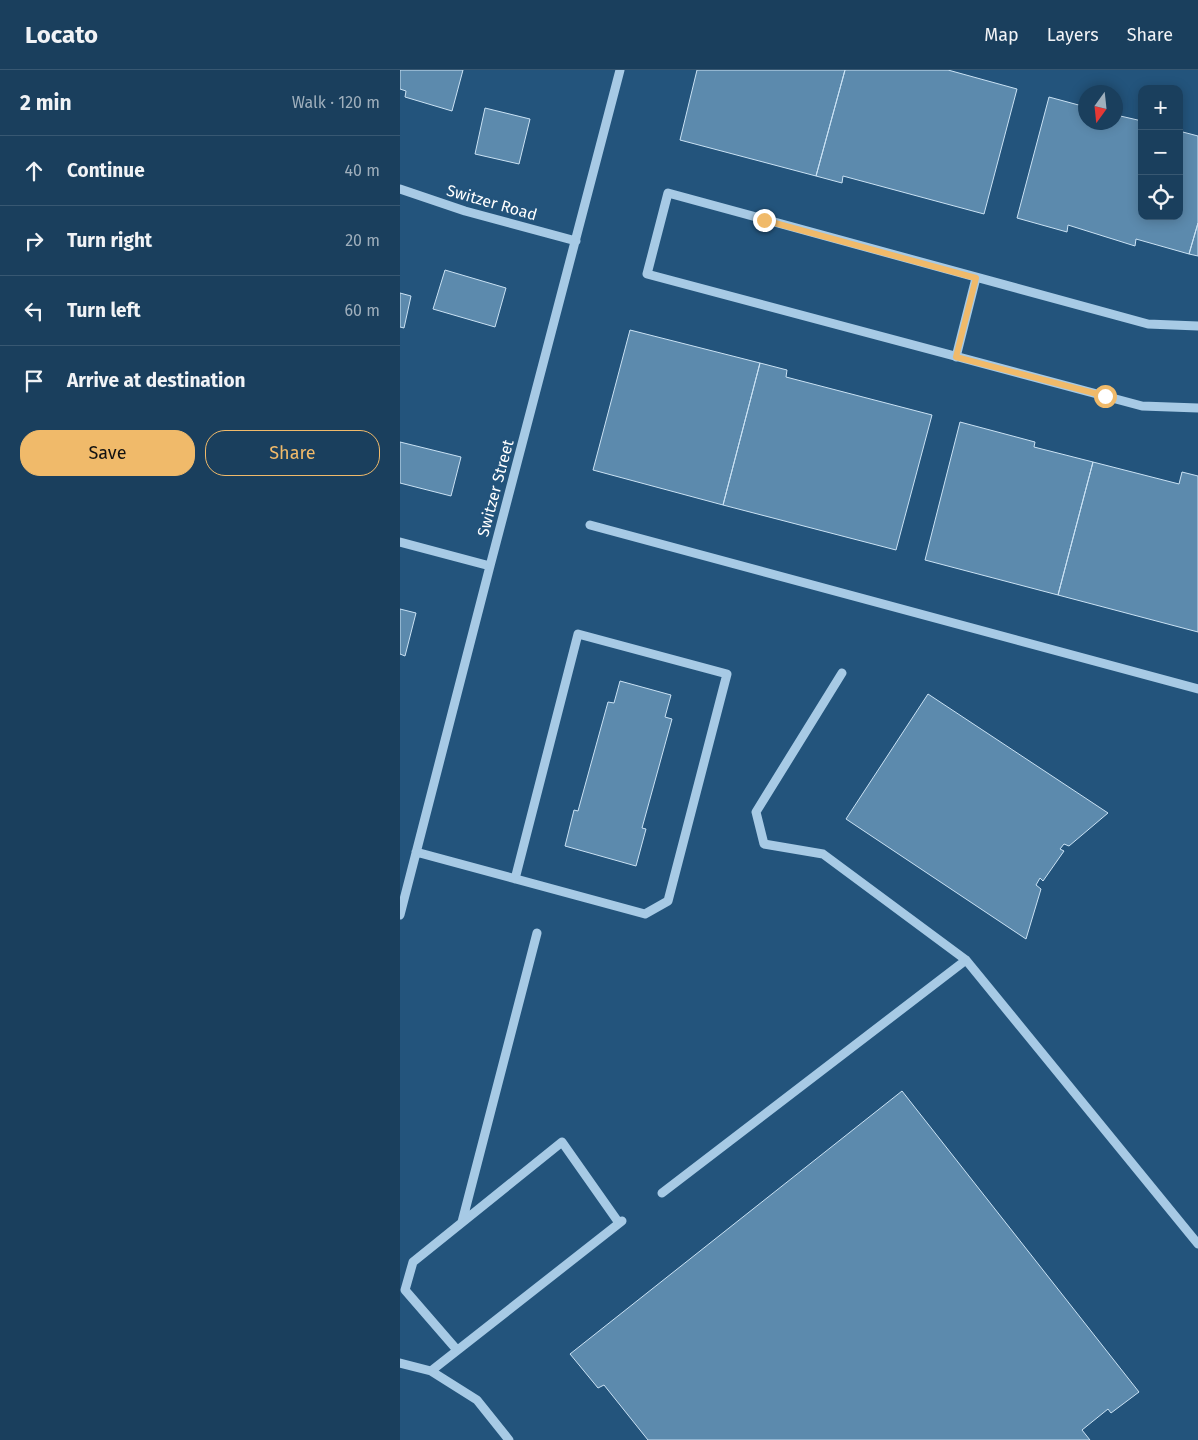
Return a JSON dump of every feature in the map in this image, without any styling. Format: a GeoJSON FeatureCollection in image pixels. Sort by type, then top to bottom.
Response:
{"type":"FeatureCollection","features":[{"type":"Feature","properties":{"kind":"street","name":"Switzer Street"},"geometry":{"type":"LineString","coordinates":[[400,915],[620,70]]}},
{"type":"Feature","properties":{"kind":"street","name":"Switzer Road"},"geometry":{"type":"LineString","coordinates":[[400,189],[464,211],[576,241]]}},
{"type":"Feature","properties":{"kind":"street"},"geometry":{"type":"LineString","coordinates":[[1198,326],[1148,324],[668,193],[646,274],[1142,406],[1198,408]]}},
{"type":"Feature","properties":{"kind":"street"},"geometry":{"type":"LineString","coordinates":[[956,357],[976,278]]}},
{"type":"Feature","properties":{"kind":"street"},"geometry":{"type":"LineString","coordinates":[[590,525],[1198,690]]}},
{"type":"Feature","properties":{"kind":"street"},"geometry":{"type":"LineString","coordinates":[[400,542],[490,566]]}},
{"type":"Feature","properties":{"kind":"street"},"geometry":{"type":"LineString","coordinates":[[416,852],[515,879],[645,914],[668,902],[727,674],[578,634],[515,879]]}},
{"type":"Feature","properties":{"kind":"street"},"geometry":{"type":"LineString","coordinates":[[842,673],[756,812],[764,844],[822,854],[966,960],[1198,1244]]}},
{"type":"Feature","properties":{"kind":"street"},"geometry":{"type":"LineString","coordinates":[[462,1222],[537,933]]}},
{"type":"Feature","properties":{"kind":"street"},"geometry":{"type":"LineString","coordinates":[[662,1193],[966,960]]}},
{"type":"Feature","properties":{"kind":"street"},"geometry":{"type":"LineString","coordinates":[[431,1371],[621,1222],[562,1142],[413,1262],[405,1290],[457,1350]]}},
{"type":"Feature","properties":{"kind":"street"},"geometry":{"type":"LineString","coordinates":[[400,1363],[431,1371],[477,1400],[509,1440]]}},
{"type":"Feature","properties":{"kind":"building"},"geometry":{"type":"Polygon","coordinates":[[[400,70],[463,70],[452,111],[405,97],[406,91],[400,89],[400,70]]]}},
{"type":"Feature","properties":{"kind":"building"},"geometry":{"type":"Polygon","coordinates":[[[697,70],[845,70],[816,176],[680,140],[697,70]]]}},
{"type":"Feature","properties":{"kind":"building"},"geometry":{"type":"Polygon","coordinates":[[[845,70],[948,70],[1017,89],[984,214],[843,176],[842,183],[816,176],[845,70]]]}},
{"type":"Feature","properties":{"kind":"building"},"geometry":{"type":"Polygon","coordinates":[[[1049,97],[1078,105],[1078,130],[1123,130],[1123,117],[1138,120],[1138,220],[1183,220],[1183,132],[1198,136],[1198,223],[1189,254],[1136,239],[1135,246],[1068,225],[1067,232],[1017,218],[1049,97]]]}},
{"type":"Feature","properties":{"kind":"building"},"geometry":{"type":"Polygon","coordinates":[[[485,108],[530,119],[519,164],[475,154],[485,108]]]}},
{"type":"Feature","properties":{"kind":"building"},"geometry":{"type":"Polygon","coordinates":[[[1198,223],[1198,256],[1189,254],[1198,223]]]}},
{"type":"Feature","properties":{"kind":"building"},"geometry":{"type":"Polygon","coordinates":[[[445,270],[506,288],[495,327],[433,309],[445,270]]]}},
{"type":"Feature","properties":{"kind":"building"},"geometry":{"type":"Polygon","coordinates":[[[400,293],[411,296],[404,328],[400,327],[400,293]]]}},
{"type":"Feature","properties":{"kind":"building"},"geometry":{"type":"Polygon","coordinates":[[[630,330],[760,363],[723,505],[593,470],[630,330]]]}},
{"type":"Feature","properties":{"kind":"building"},"geometry":{"type":"Polygon","coordinates":[[[760,363],[787,370],[786,377],[932,415],[896,550],[723,505],[760,363]]]}},
{"type":"Feature","properties":{"kind":"building"},"geometry":{"type":"Polygon","coordinates":[[[960,422],[1035,442],[1034,447],[1093,462],[1058,595],[925,560],[960,422]]]}},
{"type":"Feature","properties":{"kind":"building"},"geometry":{"type":"Polygon","coordinates":[[[400,442],[461,457],[451,496],[400,483],[400,442]]]}},
{"type":"Feature","properties":{"kind":"building"},"geometry":{"type":"Polygon","coordinates":[[[1093,462],[1179,484],[1182,472],[1198,476],[1198,632],[1058,595],[1093,462]]]}},
{"type":"Feature","properties":{"kind":"building"},"geometry":{"type":"Polygon","coordinates":[[[400,609],[416,613],[405,656],[400,654],[400,609]]]}},
{"type":"Feature","properties":{"kind":"building"},"geometry":{"type":"Polygon","coordinates":[[[620,681],[671,695],[665,717],[672,719],[642,828],[646,829],[636,866],[565,846],[574,810],[578,811],[608,702],[614,703],[620,681]]]}},
{"type":"Feature","properties":{"kind":"building"},"geometry":{"type":"Polygon","coordinates":[[[928,694],[1108,813],[1069,846],[1064,844],[1060,849],[1064,851],[1043,881],[1040,878],[1036,885],[1041,889],[1026,939],[846,819],[928,694]]]}},
{"type":"Feature","properties":{"kind":"building"},"geometry":{"type":"Polygon","coordinates":[[[902,1091],[1139,1392],[1111,1413],[1108,1409],[1082,1430],[1090,1440],[648,1440],[604,1385],[598,1388],[570,1354],[902,1091]]]}},
{"type":"Feature","properties":{"kind":"route"},"geometry":{"type":"LineString","coordinates":[[764,220],[976,278],[956,357],[1105,396]]}}]}
